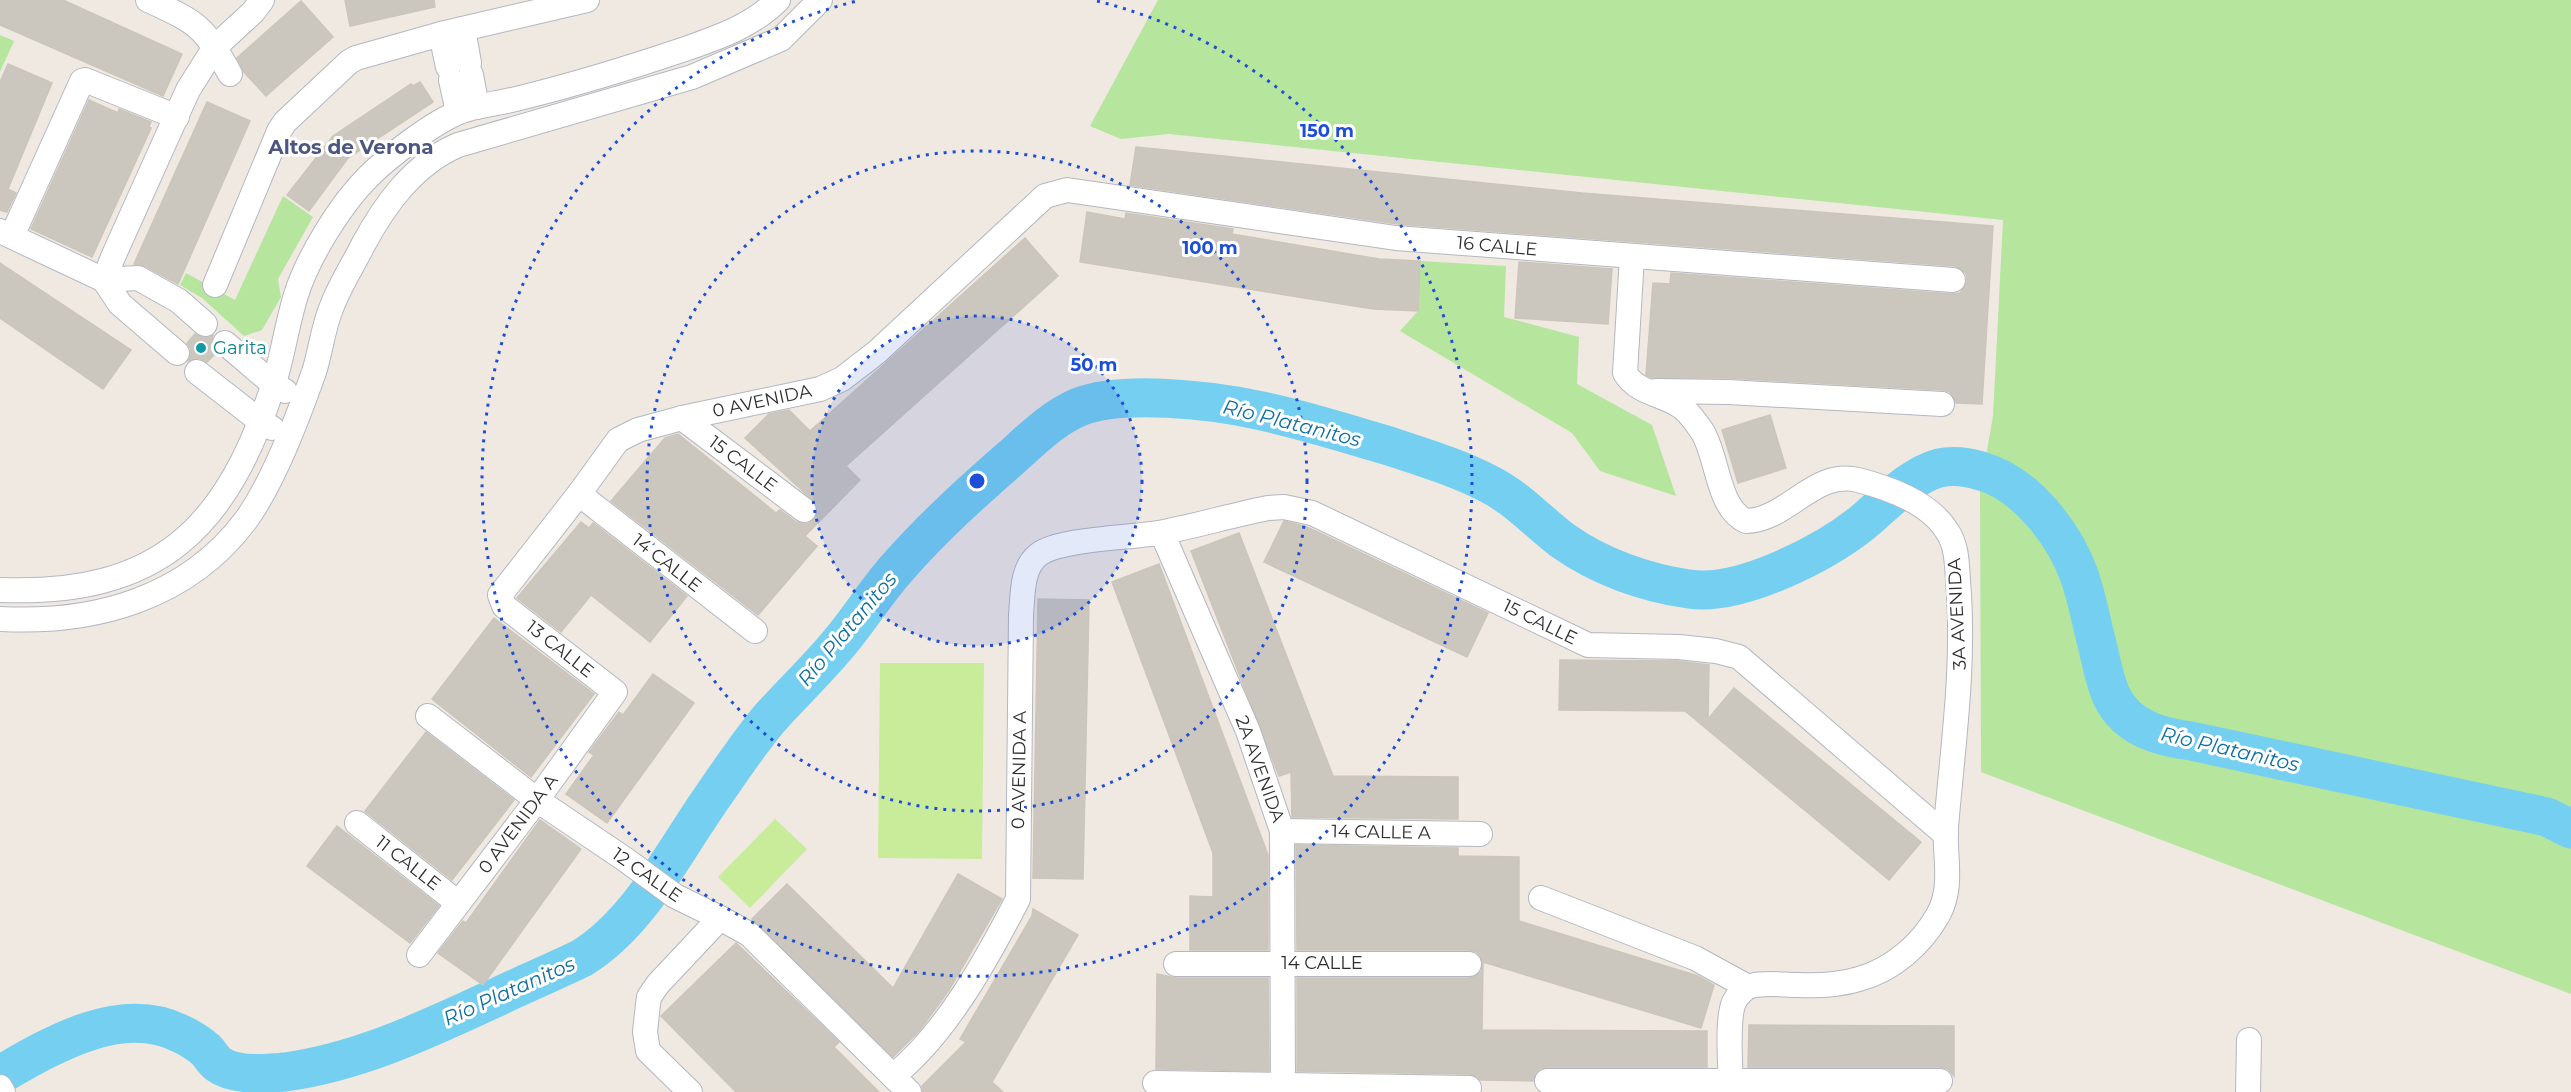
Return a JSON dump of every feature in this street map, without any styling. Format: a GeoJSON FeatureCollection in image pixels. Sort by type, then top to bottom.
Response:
{"type":"FeatureCollection","features":[{"type":"Feature","properties":{"kind":"street"},"geometry":{"type":"LineString","coordinates":[[148,0],[191,20],[205,33],[230,74]]}},
{"type":"Feature","properties":{"kind":"street"},"geometry":{"type":"LineString","coordinates":[[104,280],[188,90],[215,47],[253,12],[262,0]]}},
{"type":"Feature","properties":{"kind":"street"},"geometry":{"type":"LineString","coordinates":[[215,285],[279,131],[285,122],[349,62],[452,32],[587,0]]}},
{"type":"Feature","properties":{"kind":"street"},"geometry":{"type":"LineString","coordinates":[[0,590],[53,589],[104,580],[140,567],[181,544],[208,515],[244,461],[260,421],[273,384],[296,295],[303,277],[344,206],[369,175],[386,161],[421,135],[468,110],[568,85],[708,40],[760,17],[778,0]]}},
{"type":"Feature","properties":{"kind":"street"},"geometry":{"type":"LineString","coordinates":[[0,619],[68,619],[152,596],[190,575],[222,548],[246,520],[263,493],[315,370],[332,306],[377,220],[397,192],[415,173],[443,151],[692,77],[781,39],[820,0]]}},
{"type":"Feature","properties":{"kind":"street"},"geometry":{"type":"LineString","coordinates":[[452,32],[468,110],[482,138]]}},
{"type":"Feature","properties":{"kind":"street"},"geometry":{"type":"LineString","coordinates":[[177,117],[85,80],[82,81],[6,233],[104,280],[138,278],[179,301],[205,324]]}},
{"type":"Feature","properties":{"kind":"street","name":"16 CALLE"},"geometry":{"type":"LineString","coordinates":[[1045,196],[1067,190],[1396,238],[1953,280]]}},
{"type":"Feature","properties":{"kind":"street","name":"0 AVENIDA"},"geometry":{"type":"LineString","coordinates":[[504,606],[500,595],[618,440],[638,430],[682,418],[820,389],[842,379],[876,352],[1045,196]]}},
{"type":"Feature","properties":{"kind":"street","name":"3A AVENIDA"},"geometry":{"type":"LineString","coordinates":[[1632,257],[1625,369],[1629,380],[1684,409],[1698,425],[1706,437],[1729,505],[1740,518],[1752,521],[1769,516],[1807,492],[1844,477],[1869,483],[1911,500],[1938,519],[1949,533],[1955,553],[1961,611],[1960,699],[1946,836],[1948,886],[1939,913],[1927,932],[1908,953],[1885,969],[1860,979],[1828,985],[1770,984],[1748,987]]}},
{"type":"Feature","properties":{"kind":"street"},"geometry":{"type":"LineString","coordinates":[[104,280],[120,304],[177,353]]}},
{"type":"Feature","properties":{"kind":"street"},"geometry":{"type":"LineString","coordinates":[[225,343],[273,384],[302,401]]}},
{"type":"Feature","properties":{"kind":"street"},"geometry":{"type":"LineString","coordinates":[[197,372],[260,421],[288,436]]}},
{"type":"Feature","properties":{"kind":"street"},"geometry":{"type":"LineString","coordinates":[[1648,391],[1728,392],[1942,405]]}},
{"type":"Feature","properties":{"kind":"street","name":"15 CALLE"},"geometry":{"type":"LineString","coordinates":[[682,418],[804,510]]}},
{"type":"Feature","properties":{"kind":"street","name":"14 CALLE"},"geometry":{"type":"LineString","coordinates":[[579,494],[755,631]]}},
{"type":"Feature","properties":{"kind":"street","name":"15 CALLE"},"geometry":{"type":"LineString","coordinates":[[1162,532],[1268,508],[1297,509],[1312,513],[1588,645],[1679,648],[1716,651],[1739,657],[1946,836]]}},
{"type":"Feature","properties":{"kind":"street","name":"2A AVENIDA"},"geometry":{"type":"LineString","coordinates":[[1162,532],[1248,731],[1282,831],[1283,1088]]}},
{"type":"Feature","properties":{"kind":"street","name":"0 AVENIDA A"},"geometry":{"type":"LineString","coordinates":[[901,1084],[947,1018],[1004,926],[1018,899],[1021,615],[1024,584],[1032,561],[1050,548],[1067,543],[1162,532]]}},
{"type":"Feature","properties":{"kind":"street","name":"13 CALLE"},"geometry":{"type":"LineString","coordinates":[[504,606],[615,692]]}},
{"type":"Feature","properties":{"kind":"street","name":"0 AVENIDA A"},"geometry":{"type":"LineString","coordinates":[[419,955],[537,800],[615,692]]}},
{"type":"Feature","properties":{"kind":"street","name":"12 CALLE"},"geometry":{"type":"LineString","coordinates":[[428,717],[537,800],[675,896],[749,934],[901,1084]]}},
{"type":"Feature","properties":{"kind":"street","name":"11 CALLE"},"geometry":{"type":"LineString","coordinates":[[357,823],[458,903]]}},
{"type":"Feature","properties":{"kind":"street","name":"14 CALLE A"},"geometry":{"type":"LineString","coordinates":[[1282,831],[1480,834]]}},
{"type":"Feature","properties":{"kind":"street"},"geometry":{"type":"LineString","coordinates":[[1541,898],[1695,958],[1748,987],[1739,994],[1733,1004],[1730,1030],[1731,1087]]}},
{"type":"Feature","properties":{"kind":"street"},"geometry":{"type":"LineString","coordinates":[[690,1092],[653,1058],[645,1044],[649,997],[658,984],[720,918]]}},
{"type":"Feature","properties":{"kind":"street","name":"14 CALLE"},"geometry":{"type":"LineString","coordinates":[[1176,964],[1469,964]]}},
{"type":"Feature","properties":{"kind":"street"},"geometry":{"type":"LineString","coordinates":[[2248,1092],[2249,1040]]}},
{"type":"Feature","properties":{"kind":"street"},"geometry":{"type":"LineString","coordinates":[[1547,1081],[1731,1087],[1940,1081]]}},
{"type":"Feature","properties":{"kind":"street"},"geometry":{"type":"LineString","coordinates":[[1155,1083],[1283,1088],[1469,1088]]}},
{"type":"Feature","properties":{"kind":"street"},"geometry":{"type":"LineString","coordinates":[[0,1087],[3,1092]]}},
{"type":"Feature","properties":{"kind":"green space"},"geometry":{"type":"Polygon","coordinates":[[[1158,0],[2571,0],[2571,994],[1981,772],[1980,490],[1993,416],[2003,220],[1169,134],[1121,139],[1090,126],[1158,0]]]}},
{"type":"Feature","properties":{"kind":"green space"},"geometry":{"type":"Polygon","coordinates":[[[0,35],[14,41],[0,72],[0,35]]]}},
{"type":"Feature","properties":{"kind":"green space"},"geometry":{"type":"Polygon","coordinates":[[[283,196],[313,217],[278,279],[281,297],[262,330],[244,336],[202,298],[180,285],[186,273],[235,300],[283,196]]]}},
{"type":"Feature","properties":{"kind":"green space"},"geometry":{"type":"Polygon","coordinates":[[[1420,261],[1506,266],[1504,317],[1579,337],[1577,384],[1652,425],[1676,496],[1600,471],[1572,433],[1400,331],[1418,311],[1420,261]]]}},
{"type":"Feature","properties":{"kind":"green space"},"geometry":{"type":"Polygon","coordinates":[[[880,663],[984,663],[982,859],[878,858],[880,663]]]}},
{"type":"Feature","properties":{"kind":"green space"},"geometry":{"type":"Polygon","coordinates":[[[775,819],[807,849],[750,908],[718,877],[775,819]]]}},
{"type":"Feature","properties":{"kind":"building"},"geometry":{"type":"Polygon","coordinates":[[[0,0],[63,0],[182,54],[163,96],[0,25],[0,0]]]}},
{"type":"Feature","properties":{"kind":"building"},"geometry":{"type":"Polygon","coordinates":[[[345,0],[434,0],[435,7],[350,26],[345,0]]]}},
{"type":"Feature","properties":{"kind":"building"},"geometry":{"type":"Polygon","coordinates":[[[301,1],[333,37],[266,96],[244,72],[237,58],[301,1]]]}},
{"type":"Feature","properties":{"kind":"building"},"geometry":{"type":"Polygon","coordinates":[[[8,64],[52,83],[8,189],[16,193],[7,212],[0,210],[0,82],[8,64]]]}},
{"type":"Feature","properties":{"kind":"building"},"geometry":{"type":"Polygon","coordinates":[[[420,82],[433,102],[348,158],[309,211],[287,195],[333,136],[411,84],[413,86],[420,82]]]}},
{"type":"Feature","properties":{"kind":"building"},"geometry":{"type":"Polygon","coordinates":[[[89,100],[118,113],[119,109],[151,122],[149,127],[151,128],[92,257],[31,229],[89,100]]]}},
{"type":"Feature","properties":{"kind":"building"},"geometry":{"type":"Polygon","coordinates":[[[207,102],[250,121],[178,284],[145,266],[134,264],[207,102]]]}},
{"type":"Feature","properties":{"kind":"building"},"geometry":{"type":"Polygon","coordinates":[[[1136,147],[1582,193],[1993,226],[1982,404],[1956,403],[1950,392],[1943,390],[1728,378],[1652,378],[1646,375],[1653,283],[1670,284],[1671,273],[1952,294],[1960,293],[1967,282],[1966,273],[1955,266],[1398,224],[1130,185],[1136,147]]]}},
{"type":"Feature","properties":{"kind":"building"},"geometry":{"type":"Polygon","coordinates":[[[1087,212],[1125,219],[1126,213],[1233,229],[1232,234],[1379,259],[1420,261],[1418,311],[1373,309],[1080,262],[1087,212]]]}},
{"type":"Feature","properties":{"kind":"building"},"geometry":{"type":"Polygon","coordinates":[[[1025,238],[1058,276],[846,466],[860,480],[805,536],[817,546],[758,615],[611,501],[665,438],[678,434],[776,513],[780,510],[796,522],[810,523],[818,512],[817,504],[745,438],[769,414],[789,410],[810,431],[1025,238]]]}},
{"type":"Feature","properties":{"kind":"building"},"geometry":{"type":"Polygon","coordinates":[[[1519,262],[1612,269],[1608,324],[1515,318],[1519,262]]]}},
{"type":"Feature","properties":{"kind":"building"},"geometry":{"type":"Polygon","coordinates":[[[0,263],[131,350],[103,389],[0,318],[0,263]]]}},
{"type":"Feature","properties":{"kind":"building"},"geometry":{"type":"Polygon","coordinates":[[[195,334],[203,338],[213,335],[211,347],[215,354],[207,362],[198,358],[188,361],[191,349],[187,343],[195,334]]]}},
{"type":"Feature","properties":{"kind":"building"},"geometry":{"type":"Polygon","coordinates":[[[1770,415],[1786,468],[1738,483],[1722,430],[1770,415]]]}},
{"type":"Feature","properties":{"kind":"building"},"geometry":{"type":"Polygon","coordinates":[[[1284,521],[1307,527],[1488,613],[1467,657],[1264,562],[1284,521]]]}},
{"type":"Feature","properties":{"kind":"building"},"geometry":{"type":"Polygon","coordinates":[[[581,522],[589,528],[593,523],[687,596],[650,642],[591,595],[561,632],[517,598],[581,522]]]}},
{"type":"Feature","properties":{"kind":"building"},"geometry":{"type":"Polygon","coordinates":[[[1239,533],[1333,776],[1458,777],[1458,819],[1292,817],[1291,772],[1279,776],[1191,551],[1239,533]]]}},
{"type":"Feature","properties":{"kind":"building"},"geometry":{"type":"Polygon","coordinates":[[[1159,564],[1268,855],[1268,950],[1190,950],[1190,896],[1213,897],[1213,853],[1112,582],[1159,564]]]}},
{"type":"Feature","properties":{"kind":"building"},"geometry":{"type":"Polygon","coordinates":[[[1038,599],[1089,600],[1083,879],[1033,878],[1038,599]]]}},
{"type":"Feature","properties":{"kind":"building"},"geometry":{"type":"Polygon","coordinates":[[[494,618],[594,694],[531,777],[432,699],[494,618]]]}},
{"type":"Feature","properties":{"kind":"building"},"geometry":{"type":"Polygon","coordinates":[[[1560,660],[1678,661],[1709,665],[1708,719],[1734,688],[1921,842],[1889,880],[1685,711],[1559,710],[1560,660]]]}},
{"type":"Feature","properties":{"kind":"building"},"geometry":{"type":"Polygon","coordinates":[[[653,674],[694,703],[607,823],[566,794],[594,755],[589,752],[619,712],[623,715],[653,674]]]}},
{"type":"Feature","properties":{"kind":"building"},"geometry":{"type":"Polygon","coordinates":[[[426,732],[514,800],[452,880],[365,811],[426,732]]]}},
{"type":"Feature","properties":{"kind":"building"},"geometry":{"type":"Polygon","coordinates":[[[540,820],[581,849],[483,985],[438,953],[463,921],[466,923],[540,820]]]}},
{"type":"Feature","properties":{"kind":"building"},"geometry":{"type":"Polygon","coordinates":[[[337,826],[439,906],[410,943],[307,866],[337,826]]]}},
{"type":"Feature","properties":{"kind":"building"},"geometry":{"type":"Polygon","coordinates":[[[1296,845],[1458,848],[1458,856],[1519,857],[1519,921],[1698,976],[1714,985],[1701,1028],[1483,963],[1477,952],[1469,950],[1297,950],[1296,845]]]}},
{"type":"Feature","properties":{"kind":"building"},"geometry":{"type":"Polygon","coordinates":[[[958,874],[1002,899],[949,990],[920,1030],[893,1057],[752,919],[787,884],[893,988],[958,874]]]}},
{"type":"Feature","properties":{"kind":"building"},"geometry":{"type":"Polygon","coordinates":[[[1033,909],[1078,935],[992,1082],[1003,1092],[923,1092],[922,1086],[966,1042],[960,1039],[1032,916],[1033,909]]]}},
{"type":"Feature","properties":{"kind":"building"},"geometry":{"type":"Polygon","coordinates":[[[736,943],[839,1042],[834,1047],[879,1092],[736,1092],[661,1016],[736,943]]]}},
{"type":"Feature","properties":{"kind":"building"},"geometry":{"type":"Polygon","coordinates":[[[1483,963],[1482,1030],[1707,1031],[1707,1067],[1547,1067],[1539,1069],[1533,1081],[1481,1080],[1469,1074],[1297,1071],[1297,978],[1469,978],[1481,972],[1483,963]]]}},
{"type":"Feature","properties":{"kind":"building"},"geometry":{"type":"Polygon","coordinates":[[[1157,974],[1176,978],[1268,978],[1269,1071],[1156,1069],[1157,974]]]}},
{"type":"Feature","properties":{"kind":"building"},"geometry":{"type":"Polygon","coordinates":[[[1749,1025],[1954,1026],[1954,1076],[1948,1069],[1940,1067],[1748,1067],[1749,1025]]]}},
{"type":"Feature","properties":{"kind":"waterway","name":"Río Platanitos"},"geometry":{"type":"LineString","coordinates":[[0,1075],[41,1052],[86,1032],[133,1023],[156,1025],[182,1035],[206,1050],[218,1064],[233,1071],[269,1073],[313,1067],[340,1061],[393,1043],[582,958],[603,943],[639,905],[747,747],[778,709],[832,652],[890,576],[925,538],[982,483],[1052,423],[1079,407],[1118,399],[1167,398],[1238,406],[1306,422],[1426,458],[1475,477],[1498,489],[1562,540],[1591,558],[1639,578],[1689,589],[1709,590],[1732,586],[1780,571],[1803,560],[1845,535],[1908,484],[1928,472],[1949,467],[1981,471],[2013,486],[2027,498],[2041,512],[2064,543],[2088,605],[2109,691],[2118,708],[2135,723],[2168,737],[2547,817],[2571,829]]}},
{"type":"Feature","properties":{"kind":"place","name":"Garita"},"geometry":{"type":"Point","coordinates":[201,348]}},
{"type":"Feature","properties":{"kind":"district","name":"Altos de Verona"},"geometry":{"type":"Point","coordinates":[351,147]}}]}
